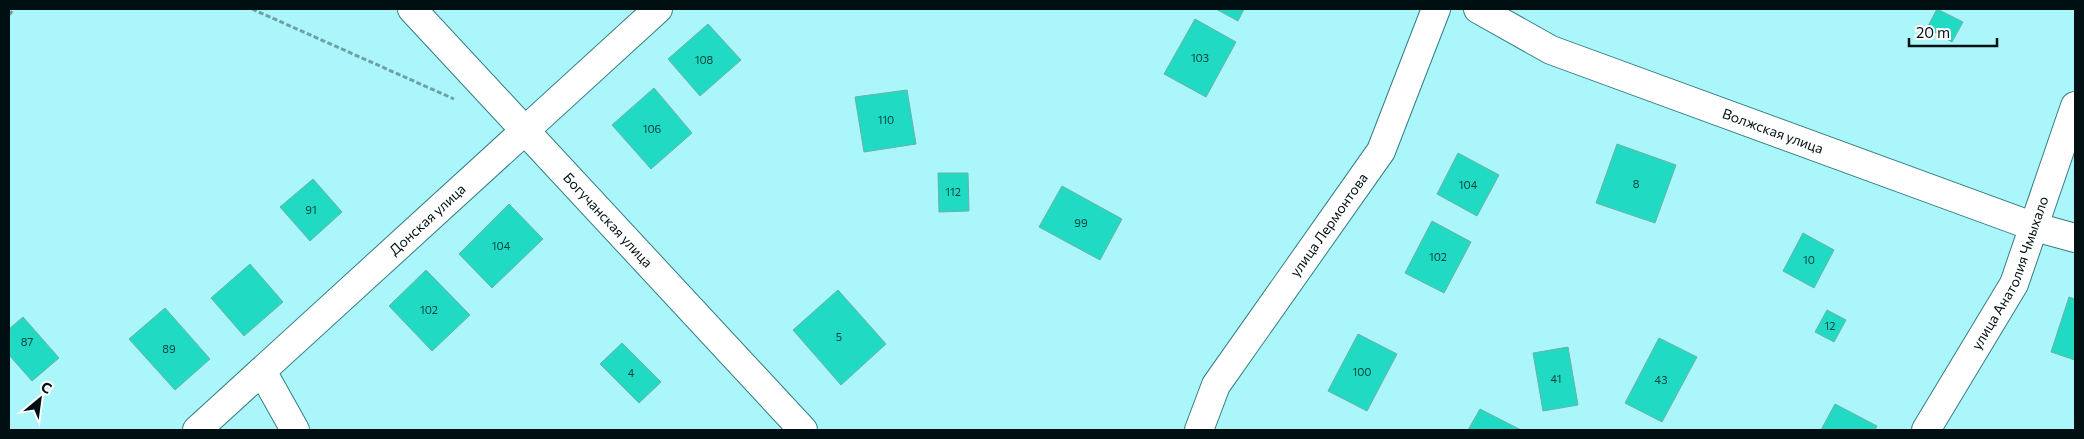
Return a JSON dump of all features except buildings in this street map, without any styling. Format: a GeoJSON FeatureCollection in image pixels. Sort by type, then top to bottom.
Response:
{"type":"FeatureCollection","features":[{"type":"Feature","properties":{"kind":"street","name":"Богучанская улица"},"geometry":{"type":"LineString","coordinates":[[412,9],[803,430]]}},
{"type":"Feature","properties":{"kind":"street","name":"Донская улица"},"geometry":{"type":"LineString","coordinates":[[197,430],[658,9]]}},
{"type":"Feature","properties":{"kind":"street","name":"улица Лермонтова"},"geometry":{"type":"LineString","coordinates":[[1200,430],[1216,385],[1381,151],[1436,9]]}},
{"type":"Feature","properties":{"kind":"street","name":"Волжская улица"},"geometry":{"type":"LineString","coordinates":[[1478,9],[1551,50],[2035,226],[2075,238]]}},
{"type":"Feature","properties":{"kind":"street","name":"улица Анатолия Чмыхало"},"geometry":{"type":"LineString","coordinates":[[1926,430],[2014,284],[2075,106]]}},
{"type":"Feature","properties":{"kind":"street"},"geometry":{"type":"LineString","coordinates":[[262,370],[295,430]]}},
{"type":"Feature","properties":{"kind":"path"},"geometry":{"type":"LineString","coordinates":[[9,15],[14,9]]}},
{"type":"Feature","properties":{"kind":"path"},"geometry":{"type":"LineString","coordinates":[[252,9],[461,102]]}}]}
